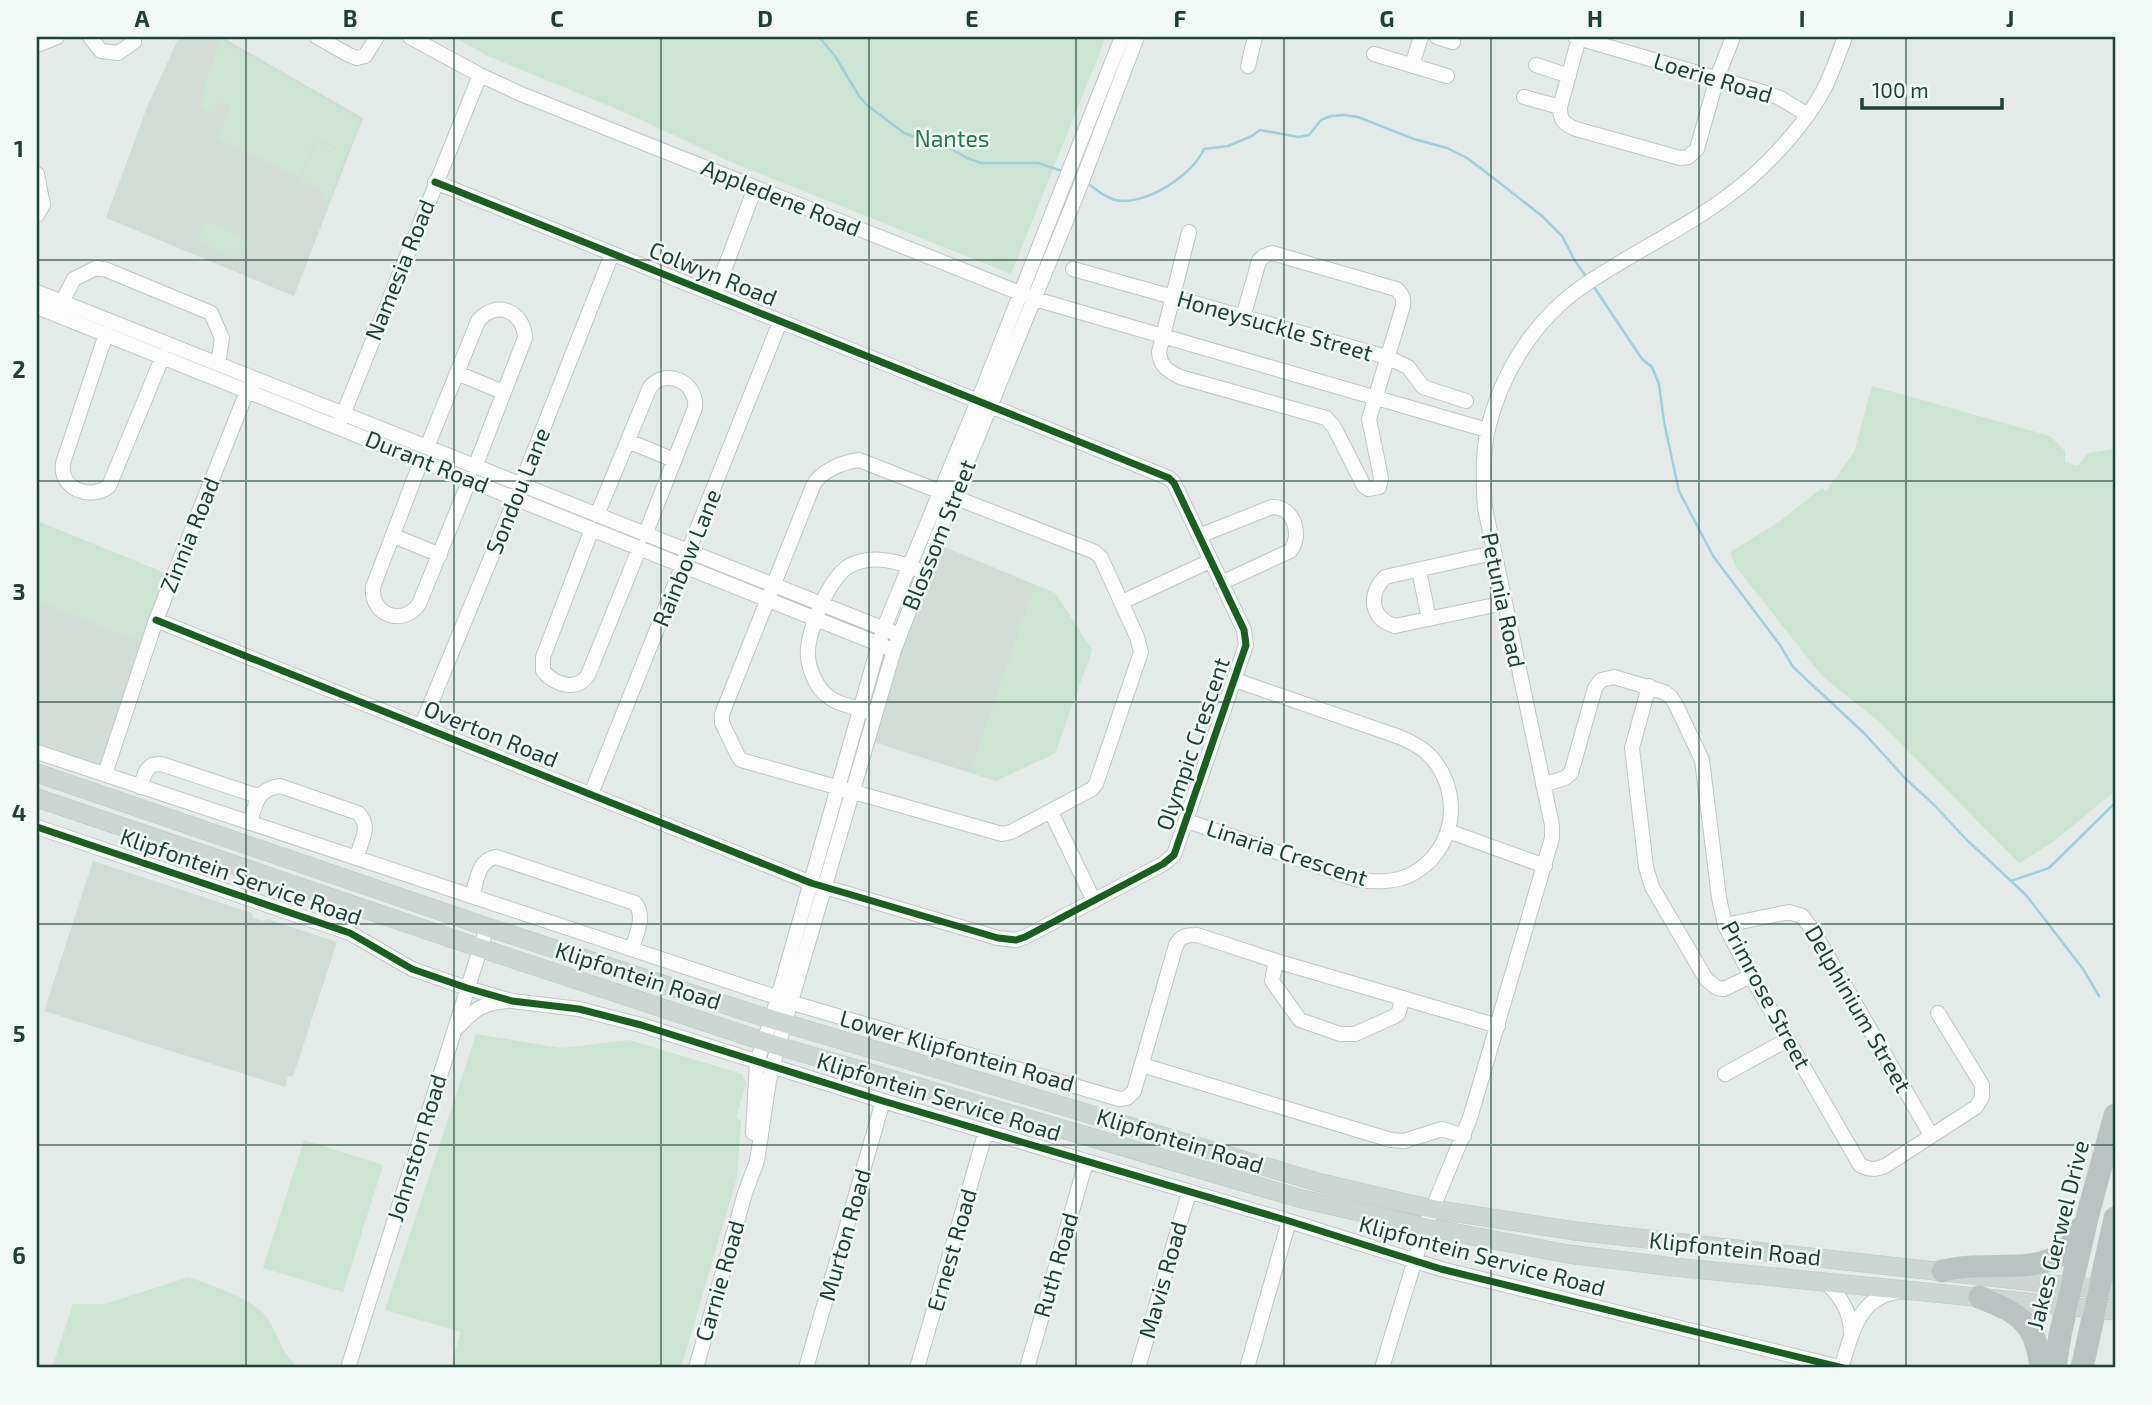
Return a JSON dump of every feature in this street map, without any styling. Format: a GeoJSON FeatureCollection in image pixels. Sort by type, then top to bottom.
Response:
{"type":"FeatureCollection","features":[{"type":"Feature","properties":{"kind":"highway","name":"Jakes Gerwel Drive"},"geometry":{"type":"LineString","coordinates":[[2055,1368],[2088,1214],[2115,1115]]}},
{"type":"Feature","properties":{"kind":"highway"},"geometry":{"type":"LineString","coordinates":[[1941,1271],[1972,1267],[2024,1266],[2055,1258],[2074,1241],[2088,1214]]}},
{"type":"Feature","properties":{"kind":"highway"},"geometry":{"type":"LineString","coordinates":[[2082,1368],[2106,1300],[2115,1217]]}},
{"type":"Feature","properties":{"kind":"highway"},"geometry":{"type":"LineString","coordinates":[[1979,1297],[2008,1310],[2029,1327],[2036,1340],[2041,1368]]}},
{"type":"Feature","properties":{"kind":"main road","name":"Klipfontein Road"},"geometry":{"type":"LineString","coordinates":[[37,773],[487,927],[778,1022],[1317,1182],[1432,1209],[1575,1231],[2071,1286],[2106,1300]]}},
{"type":"Feature","properties":{"kind":"main road","name":"Klipfontein Road"},"geometry":{"type":"LineString","coordinates":[[37,798],[771,1043],[1303,1199],[1425,1227],[1568,1254],[2067,1307],[2106,1300]]}},
{"type":"Feature","properties":{"kind":"street"},"geometry":{"type":"LineString","coordinates":[[37,46],[57,37]]}},
{"type":"Feature","properties":{"kind":"street"},"geometry":{"type":"LineString","coordinates":[[90,37],[101,51],[118,53],[134,43],[134,37]]}},
{"type":"Feature","properties":{"kind":"street"},"geometry":{"type":"LineString","coordinates":[[317,37],[356,58],[365,56],[377,37]]}},
{"type":"Feature","properties":{"kind":"street","name":"Appledene Road"},"geometry":{"type":"LineString","coordinates":[[410,37],[521,94],[1035,299],[1487,430]]}},
{"type":"Feature","properties":{"kind":"street","name":"Blossom Street"},"geometry":{"type":"LineString","coordinates":[[984,403],[1020,293],[1122,37]]}},
{"type":"Feature","properties":{"kind":"street","name":"Blossom Street"},"geometry":{"type":"LineString","coordinates":[[771,1043],[778,1022],[792,1001],[826,887],[860,709],[881,637],[908,566],[946,494],[984,403],[1035,299],[1137,37]]}},
{"type":"Feature","properties":{"kind":"street"},"geometry":{"type":"LineString","coordinates":[[1248,66],[1255,37]]}},
{"type":"Feature","properties":{"kind":"street"},"geometry":{"type":"LineString","coordinates":[[1412,65],[1421,37]]}},
{"type":"Feature","properties":{"kind":"street"},"geometry":{"type":"LineString","coordinates":[[1437,37],[1453,41]]}},
{"type":"Feature","properties":{"kind":"street"},"geometry":{"type":"LineString","coordinates":[[1577,37],[1560,117],[1567,125],[1680,158],[1688,157],[1697,149],[1732,37]]}},
{"type":"Feature","properties":{"kind":"street","name":"Loerie Road"},"geometry":{"type":"LineString","coordinates":[[1577,37],[1780,98],[1808,115]]}},
{"type":"Feature","properties":{"kind":"street","name":"Petunia Road"},"geometry":{"type":"LineString","coordinates":[[1382,1368],[1425,1227],[1464,1136],[1552,838],[1552,825],[1487,523],[1483,484],[1487,430],[1497,399],[1525,345],[1550,315],[1581,287],[1718,203],[1775,155],[1808,115],[1824,90],[1845,37]]}},
{"type":"Feature","properties":{"kind":"street"},"geometry":{"type":"LineString","coordinates":[[1374,54],[1447,76]]}},
{"type":"Feature","properties":{"kind":"street"},"geometry":{"type":"LineString","coordinates":[[1536,65],[1569,76]]}},
{"type":"Feature","properties":{"kind":"street","name":"Namesia Road"},"geometry":{"type":"LineString","coordinates":[[341,420],[480,75]]}},
{"type":"Feature","properties":{"kind":"street"},"geometry":{"type":"LineString","coordinates":[[1524,97],[1560,107]]}},
{"type":"Feature","properties":{"kind":"street"},"geometry":{"type":"LineString","coordinates":[[1096,102],[1111,108]]}},
{"type":"Feature","properties":{"kind":"street"},"geometry":{"type":"LineString","coordinates":[[37,174],[43,205],[37,215]]}},
{"type":"Feature","properties":{"kind":"street","name":"Colwyn Road"},"geometry":{"type":"LineString","coordinates":[[435,182],[984,403]]}},
{"type":"Feature","properties":{"kind":"street"},"geometry":{"type":"LineString","coordinates":[[715,294],[755,188]]}},
{"type":"Feature","properties":{"kind":"street"},"geometry":{"type":"LineString","coordinates":[[1189,232],[1162,335],[1159,359],[1169,372],[1180,377],[1326,418],[1331,422],[1364,486],[1375,489],[1381,482],[1369,425],[1403,306],[1401,293],[1396,289],[1272,253],[1259,261],[1243,317]]}},
{"type":"Feature","properties":{"kind":"street","name":"Sondou Lane"},"geometry":{"type":"LineString","coordinates":[[421,727],[519,491],[612,254]]}},
{"type":"Feature","properties":{"kind":"street"},"geometry":{"type":"LineString","coordinates":[[62,302],[71,281],[96,268],[107,270],[211,313],[222,338],[218,364]]}},
{"type":"Feature","properties":{"kind":"street","name":"Honeysuckle Street"},"geometry":{"type":"LineString","coordinates":[[1073,269],[1387,357],[1408,367],[1423,387],[1466,401]]}},
{"type":"Feature","properties":{"kind":"street","name":"Durant Road"},"geometry":{"type":"LineString","coordinates":[[37,292],[137,339],[163,356],[251,385],[820,611],[881,637],[894,650]]}},
{"type":"Feature","properties":{"kind":"street","name":"Durant Road"},"geometry":{"type":"LineString","coordinates":[[37,307],[106,334],[137,339],[218,364],[251,385]]}},
{"type":"Feature","properties":{"kind":"street"},"geometry":{"type":"LineString","coordinates":[[501,310],[514,313],[524,329],[525,338],[419,604],[414,612],[403,617],[396,616],[382,611],[374,602],[373,587],[457,373],[478,321],[483,315],[501,310]]}},
{"type":"Feature","properties":{"kind":"street","name":"Rainbow Lane"},"geometry":{"type":"LineString","coordinates":[[591,794],[780,322]]}},
{"type":"Feature","properties":{"kind":"street"},"geometry":{"type":"LineString","coordinates":[[106,334],[63,463],[64,479],[81,492],[97,493],[109,486],[163,356]]}},
{"type":"Feature","properties":{"kind":"street"},"geometry":{"type":"LineString","coordinates":[[457,373],[503,392]]}},
{"type":"Feature","properties":{"kind":"street"},"geometry":{"type":"LineString","coordinates":[[671,377],[687,383],[696,401],[695,408],[588,675],[584,681],[569,685],[554,680],[543,671],[542,657],[628,441],[655,381],[671,377]]}},
{"type":"Feature","properties":{"kind":"street","name":"Zinnia Road"},"geometry":{"type":"LineString","coordinates":[[104,774],[156,621],[251,385]]}},
{"type":"Feature","properties":{"kind":"street","name":"Olympic Crescent"},"geometry":{"type":"LineString","coordinates":[[811,883],[1007,940],[1025,937],[1094,901],[1170,859],[1178,848],[1244,657],[1246,638],[1174,483],[1169,478],[984,403]]}},
{"type":"Feature","properties":{"kind":"street"},"geometry":{"type":"LineString","coordinates":[[628,441],[674,460]]}},
{"type":"Feature","properties":{"kind":"street"},"geometry":{"type":"LineString","coordinates":[[859,460],[1094,552],[1101,558],[1141,646],[1140,657],[1097,784],[1051,812],[1002,834],[741,760],[722,723],[722,714],[771,593],[813,486],[822,474],[851,461],[859,460]]}},
{"type":"Feature","properties":{"kind":"street","name":"Blossom Street"},"geometry":{"type":"LineString","coordinates":[[778,1022],[777,996],[811,883],[924,572],[946,494]]}},
{"type":"Feature","properties":{"kind":"street"},"geometry":{"type":"LineString","coordinates":[[1199,536],[1272,506],[1287,510],[1297,531],[1294,546],[1290,551],[1221,583]]}},
{"type":"Feature","properties":{"kind":"street"},"geometry":{"type":"LineString","coordinates":[[394,536],[440,555]]}},
{"type":"Feature","properties":{"kind":"street"},"geometry":{"type":"LineString","coordinates":[[1493,553],[1385,577],[1376,586],[1373,598],[1377,614],[1385,623],[1395,626],[1504,603]]}},
{"type":"Feature","properties":{"kind":"street"},"geometry":{"type":"LineString","coordinates":[[875,713],[833,700],[823,692],[815,682],[808,659],[808,643],[838,575],[848,567],[861,561],[886,559],[924,572]]}},
{"type":"Feature","properties":{"kind":"street"},"geometry":{"type":"LineString","coordinates":[[1122,602],[1210,561]]}},
{"type":"Feature","properties":{"kind":"street"},"geometry":{"type":"LineString","coordinates":[[1419,570],[1429,619]]}},
{"type":"Feature","properties":{"kind":"street","name":"Overton Road"},"geometry":{"type":"LineString","coordinates":[[156,621],[811,883]]}},
{"type":"Feature","properties":{"kind":"street","name":"Durant Road"},"geometry":{"type":"LineString","coordinates":[[881,637],[900,635]]}},
{"type":"Feature","properties":{"kind":"street","name":"Primrose Street"},"geometry":{"type":"LineString","coordinates":[[1543,785],[1565,778],[1571,773],[1595,688],[1601,680],[1614,677],[1649,686],[1671,696],[1702,760],[1719,898],[1725,925],[1751,976],[1860,1165],[1873,1170],[1879,1168],[1980,1103],[1982,1085],[1938,1013]]}},
{"type":"Feature","properties":{"kind":"street","name":"Linaria Crescent"},"geometry":{"type":"LineString","coordinates":[[1187,821],[1358,880],[1380,882],[1411,875],[1424,866],[1434,856],[1448,831],[1451,802],[1446,781],[1432,758],[1417,745],[1236,680]]}},
{"type":"Feature","properties":{"kind":"street"},"geometry":{"type":"LineString","coordinates":[[1649,686],[1632,748],[1648,879],[1712,985],[1724,989],[1751,976]]}},
{"type":"Feature","properties":{"kind":"street","name":"Lower Klipfontein Road"},"geometry":{"type":"LineString","coordinates":[[37,752],[792,1001],[1119,1099],[1132,1095],[1142,1065]]}},
{"type":"Feature","properties":{"kind":"street"},"geometry":{"type":"LineString","coordinates":[[140,787],[146,771],[152,765],[161,764],[258,796]]}},
{"type":"Feature","properties":{"kind":"street"},"geometry":{"type":"LineString","coordinates":[[250,823],[258,796],[279,786],[358,813],[365,820],[366,828],[356,858]]}},
{"type":"Feature","properties":{"kind":"street"},"geometry":{"type":"LineString","coordinates":[[1051,812],[1094,901]]}},
{"type":"Feature","properties":{"kind":"street","name":"Klipfontein Service Road"},"geometry":{"type":"LineString","coordinates":[[37,827],[342,930],[412,969],[467,988],[512,1001],[579,1009],[604,1015],[1484,1280],[1842,1368]]}},
{"type":"Feature","properties":{"kind":"street"},"geometry":{"type":"LineString","coordinates":[[1448,831],[1545,866]]}},
{"type":"Feature","properties":{"kind":"street"},"geometry":{"type":"LineString","coordinates":[[472,896],[481,866],[488,858],[496,857],[635,903],[642,916],[632,949]]}},
{"type":"Feature","properties":{"kind":"street","name":"Delphinium Street"},"geometry":{"type":"LineString","coordinates":[[1725,925],[1789,912],[1802,916],[1931,1135]]}},
{"type":"Feature","properties":{"kind":"street","name":"Johnston Road"},"geometry":{"type":"LineString","coordinates":[[348,1368],[487,927]]}},
{"type":"Feature","properties":{"kind":"street"},"geometry":{"type":"LineString","coordinates":[[1464,1136],[1442,1129],[1404,1140],[1391,1140],[1142,1065],[1176,945],[1180,938],[1197,935],[1498,1026]]}},
{"type":"Feature","properties":{"kind":"street"},"geometry":{"type":"LineString","coordinates":[[1276,961],[1272,981],[1296,1016],[1307,1024],[1340,1034],[1355,1034],[1395,1016],[1403,998]]}},
{"type":"Feature","properties":{"kind":"street"},"geometry":{"type":"LineString","coordinates":[[452,1033],[481,1006],[512,1001]]}},
{"type":"Feature","properties":{"kind":"street"},"geometry":{"type":"LineString","coordinates":[[1725,1074],[1787,1040]]}},
{"type":"Feature","properties":{"kind":"street","name":"Carnie Road"},"geometry":{"type":"LineString","coordinates":[[745,1193],[752,1141],[757,1062],[771,1043]]}},
{"type":"Feature","properties":{"kind":"street","name":"Carnie Road"},"geometry":{"type":"LineString","coordinates":[[696,1368],[745,1193],[757,1161],[773,1066],[771,1043]]}},
{"type":"Feature","properties":{"kind":"street","name":"Murton Road"},"geometry":{"type":"LineString","coordinates":[[806,1368],[883,1101]]}},
{"type":"Feature","properties":{"kind":"street","name":"Ernest Road"},"geometry":{"type":"LineString","coordinates":[[918,1368],[986,1131]]}},
{"type":"Feature","properties":{"kind":"street","name":"Ruth Road"},"geometry":{"type":"LineString","coordinates":[[1027,1368],[1086,1162]]}},
{"type":"Feature","properties":{"kind":"street","name":"Mavis Road"},"geometry":{"type":"LineString","coordinates":[[1138,1368],[1189,1192]]}},
{"type":"Feature","properties":{"kind":"street"},"geometry":{"type":"LineString","coordinates":[[1247,1368],[1290,1221]]}},
{"type":"Feature","properties":{"kind":"street"},"geometry":{"type":"LineString","coordinates":[[1826,1282],[1846,1305],[1851,1337]]}},
{"type":"Feature","properties":{"kind":"street"},"geometry":{"type":"LineString","coordinates":[[1842,1368],[1851,1337],[1868,1304],[1882,1295],[1909,1290]]}},
{"type":"Feature","properties":{"kind":"shaded area"},"geometry":{"type":"Polygon","coordinates":[[[179,37],[222,37],[363,118],[294,296],[106,218],[147,107],[179,37]]]}},
{"type":"Feature","properties":{"kind":"shaded area"},"geometry":{"type":"Polygon","coordinates":[[[37,521],[172,576],[105,774],[37,752],[37,521]]]}},
{"type":"Feature","properties":{"kind":"shaded area"},"geometry":{"type":"Polygon","coordinates":[[[935,543],[1055,593],[1092,650],[1055,753],[996,781],[867,740],[935,543]]]}},
{"type":"Feature","properties":{"kind":"shaded area"},"geometry":{"type":"Polygon","coordinates":[[[93,861],[252,913],[253,918],[264,921],[267,919],[337,942],[293,1077],[288,1076],[285,1087],[44,1011],[93,861]]]}},
{"type":"Feature","properties":{"kind":"green space","name":"Nantes"},"geometry":{"type":"Polygon","coordinates":[[[454,37],[1106,37],[1011,274],[731,162],[624,112],[488,56],[454,37]]]}},
{"type":"Feature","properties":{"kind":"green space"},"geometry":{"type":"Polygon","coordinates":[[[221,39],[360,119],[328,203],[319,188],[300,180],[317,141],[336,150],[337,148],[316,139],[299,177],[218,139],[231,106],[218,102],[214,113],[202,109],[206,81],[221,39]]]}},
{"type":"Feature","properties":{"kind":"green space"},"geometry":{"type":"Polygon","coordinates":[[[208,221],[246,240],[236,259],[198,240],[208,221]]]}},
{"type":"Feature","properties":{"kind":"green space"},"geometry":{"type":"Polygon","coordinates":[[[1872,386],[2050,436],[2065,451],[2065,462],[2078,466],[2088,453],[2115,449],[2115,791],[2053,842],[2019,863],[1880,722],[1822,676],[1736,567],[1730,552],[1779,522],[1822,488],[1826,491],[1854,452],[1872,386]]]}},
{"type":"Feature","properties":{"kind":"green space"},"geometry":{"type":"Polygon","coordinates":[[[37,521],[172,576],[148,645],[37,600],[37,521]]]}},
{"type":"Feature","properties":{"kind":"green space"},"geometry":{"type":"Polygon","coordinates":[[[1035,585],[1055,593],[1092,650],[1055,753],[996,781],[970,772],[1035,585]]]}},
{"type":"Feature","properties":{"kind":"green space"},"geometry":{"type":"Polygon","coordinates":[[[476,1034],[561,1048],[629,1040],[742,1074],[746,1083],[736,1118],[741,1121],[737,1177],[681,1368],[450,1368],[461,1332],[385,1310],[476,1034]]]}},
{"type":"Feature","properties":{"kind":"green space"},"geometry":{"type":"Polygon","coordinates":[[[304,1140],[383,1165],[343,1292],[263,1268],[304,1140]]]}},
{"type":"Feature","properties":{"kind":"green space"},"geometry":{"type":"Polygon","coordinates":[[[189,1277],[229,1292],[257,1308],[269,1321],[284,1351],[301,1368],[52,1368],[73,1304],[105,1304],[189,1277]]]}},
{"type":"Feature","properties":{"kind":"waterway"},"geometry":{"type":"LineString","coordinates":[[819,37],[835,56],[859,96],[904,133],[981,163],[1038,163],[1062,171]]}},
{"type":"Feature","properties":{"kind":"waterway"},"geometry":{"type":"LineString","coordinates":[[1087,183],[1115,200],[1140,199],[1179,178],[1190,169],[1204,149],[1228,146],[1260,130],[1298,137],[1309,135],[1321,120],[1331,116],[1358,117],[1414,139],[1447,148],[1467,158],[1542,216],[1562,236],[1588,279]]}},
{"type":"Feature","properties":{"kind":"waterway"},"geometry":{"type":"LineString","coordinates":[[1594,287],[1642,359],[1652,367],[1659,384],[1679,491],[1713,556],[1780,645],[1793,667],[1864,733],[1904,777],[2026,895],[2083,969],[2099,996]]}},
{"type":"Feature","properties":{"kind":"waterway"},"geometry":{"type":"LineString","coordinates":[[2011,881],[2049,868],[2115,803]]}},
{"type":"Feature","properties":{"kind":"cycle path"},"geometry":{"type":"LineString","coordinates":[[156,620],[811,883],[998,938],[1016,940],[1025,937],[1163,864],[1174,855],[1246,645],[1244,630],[1174,483],[1169,478],[435,182]]}},
{"type":"Feature","properties":{"kind":"cycle path"},"geometry":{"type":"LineString","coordinates":[[37,827],[350,933],[412,969],[467,988],[512,1001],[579,1009],[641,1025],[1441,1269],[1843,1368]]}}]}
